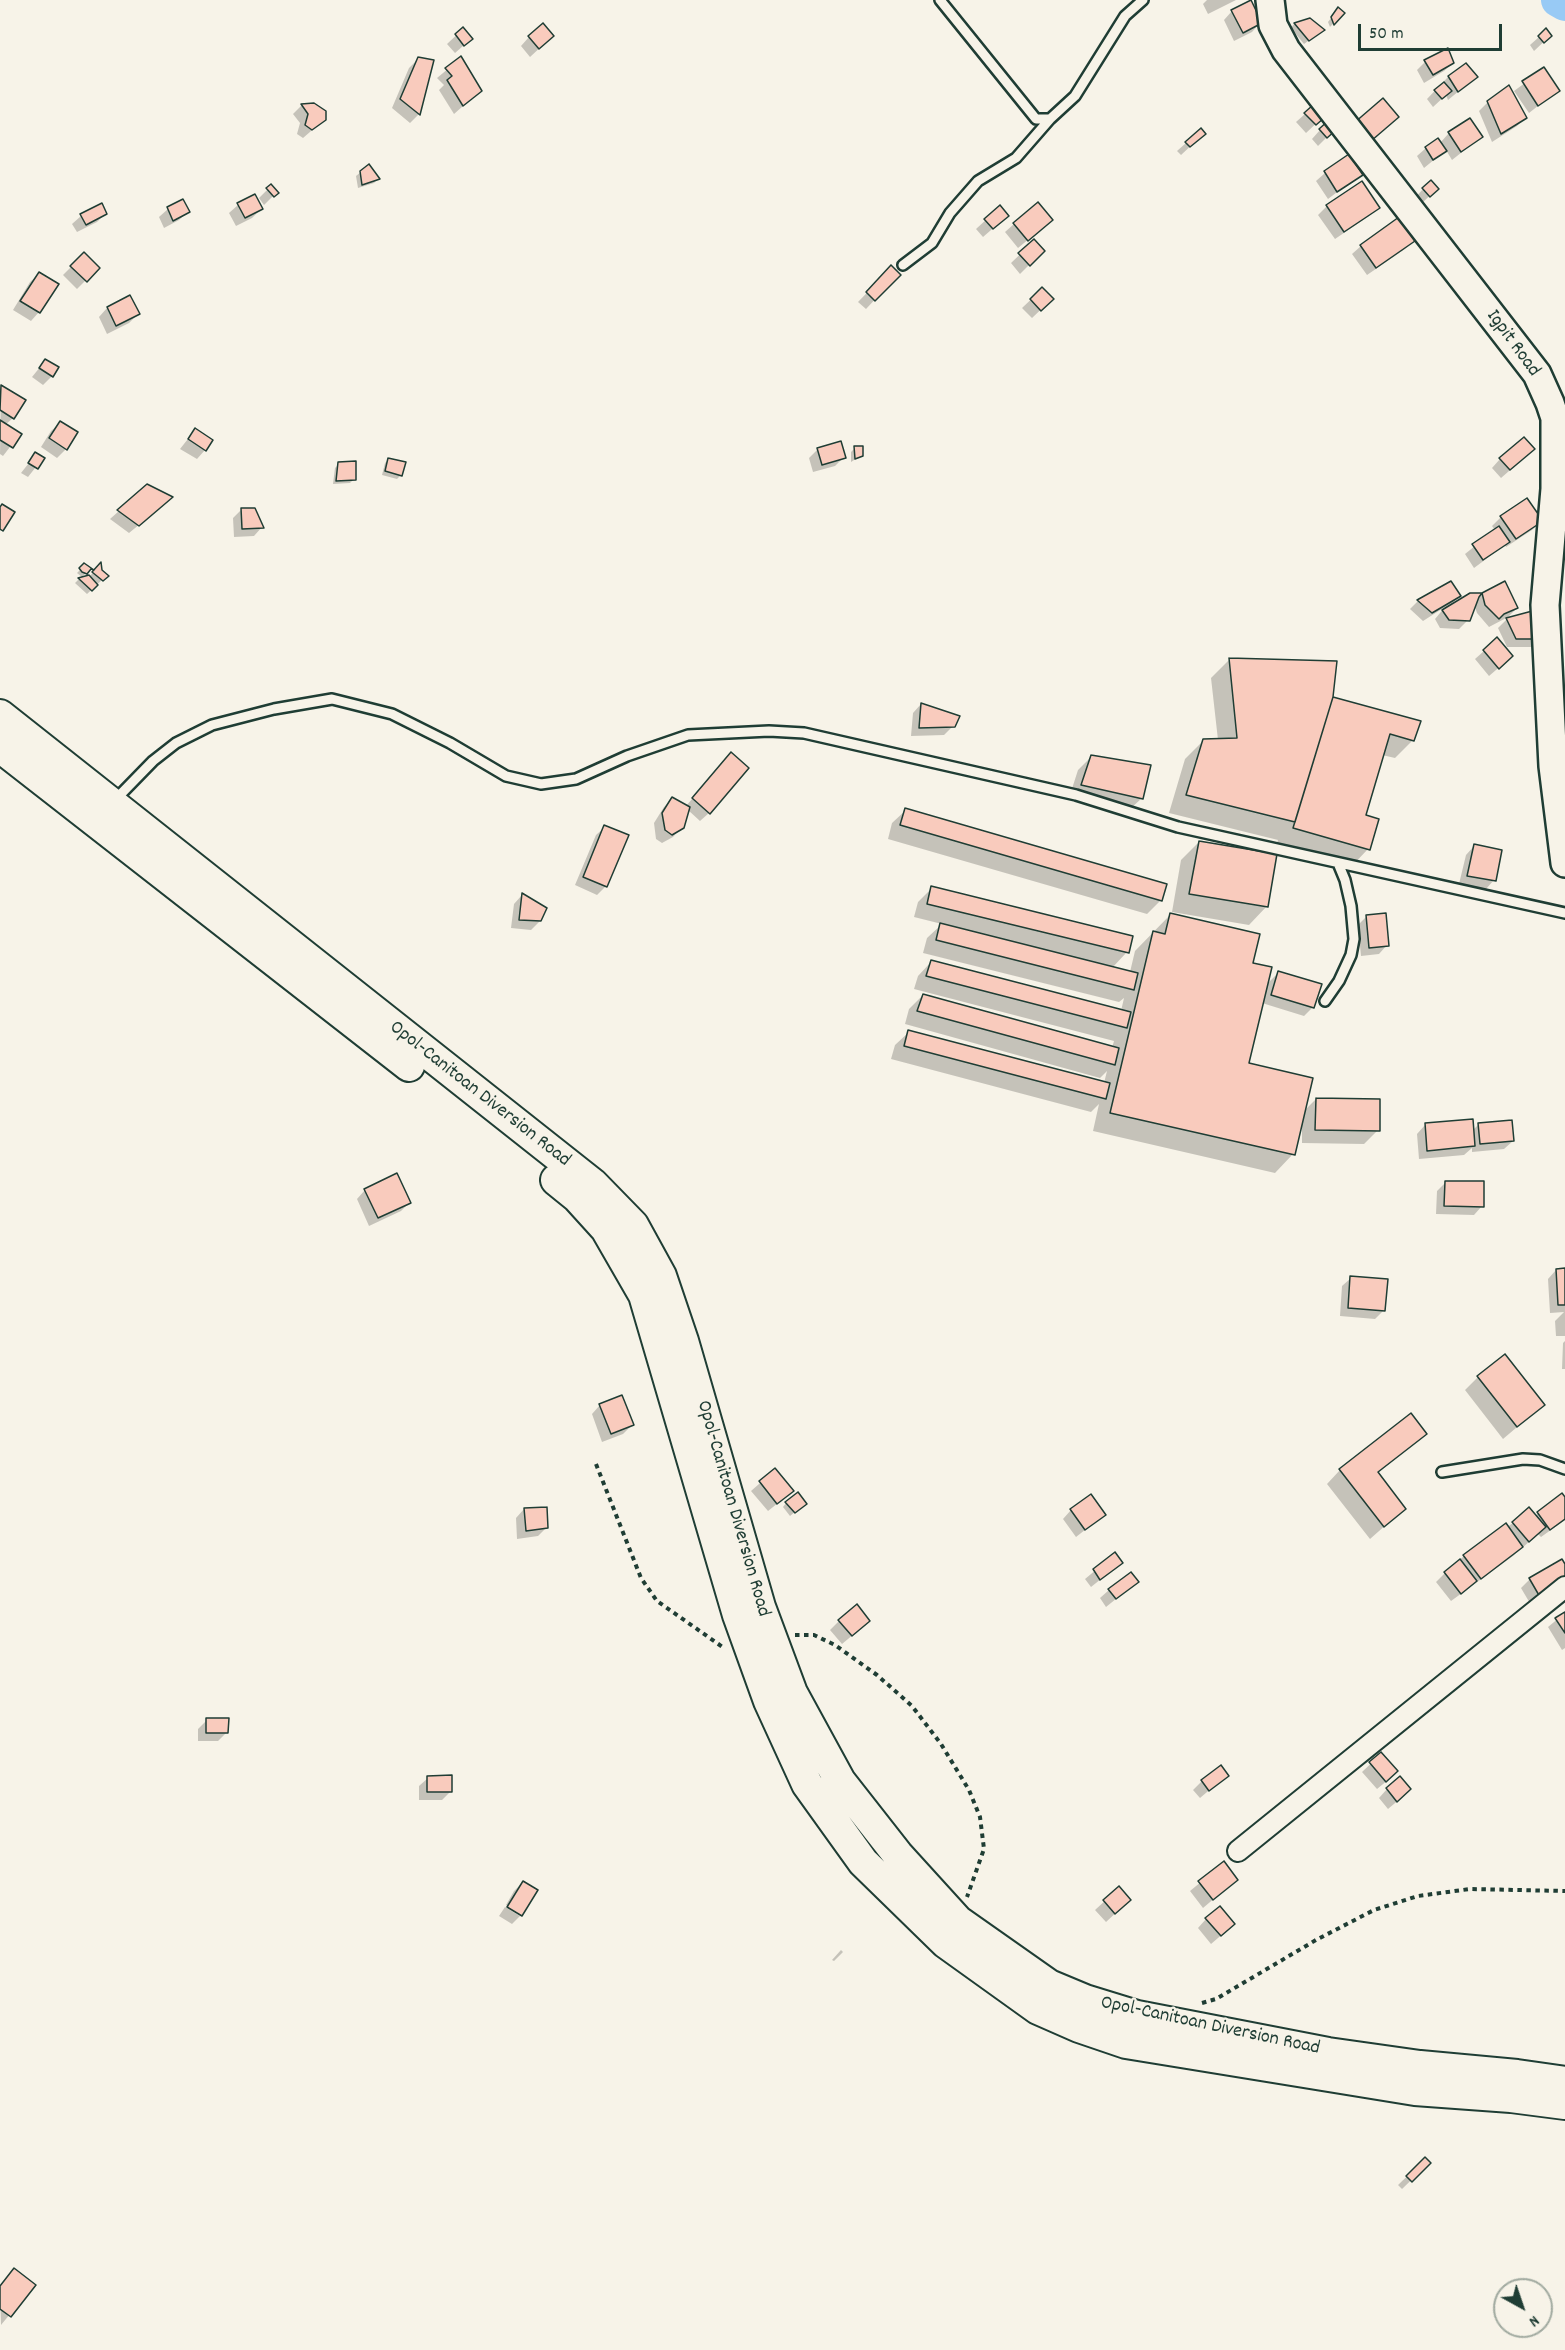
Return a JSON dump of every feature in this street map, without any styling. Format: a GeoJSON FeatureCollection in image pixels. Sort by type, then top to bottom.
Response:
{"type":"FeatureCollection","features":[{"type":"Feature","properties":{"kind":"main road","name":"Opol-Canitoan Diversion Road"},"geometry":{"type":"LineString","coordinates":[[0,715],[593,1184],[633,1225],[661,1276],[683,1341],[738,1537],[762,1650],[769,1701],[807,1784],[862,1862],[946,1943],[1038,2009],[1079,2027],[1126,2043],[1415,2090],[1511,2097],[1565,2104]]}},
{"type":"Feature","properties":{"kind":"main road","name":"Opol-Canitoan Diversion Road"},"geometry":{"type":"LineString","coordinates":[[0,747],[577,1197],[606,1229],[644,1295],[719,1553],[762,1650],[792,1693],[840,1781],[898,1855],[958,1922],[1049,1985],[1085,2000],[1137,2016],[1328,2053],[1420,2066],[1517,2074],[1565,2082]]}},
{"type":"Feature","properties":{"kind":"street","name":"Igpit Road"},"geometry":{"type":"LineString","coordinates":[[1270,0],[1272,25],[1286,50],[1537,375],[1550,403],[1555,418],[1555,489],[1545,605],[1553,766],[1565,863]]}},
{"type":"Feature","properties":{"kind":"street"},"geometry":{"type":"LineString","coordinates":[[1238,1851],[1565,1587]]}},
{"type":"Feature","properties":{"kind":"lane"},"geometry":{"type":"LineString","coordinates":[[940,0],[1036,119],[1050,119]]}},
{"type":"Feature","properties":{"kind":"lane"},"geometry":{"type":"LineString","coordinates":[[903,265],[932,243],[950,213],[978,181],[1016,158],[1050,119],[1075,96],[1125,16],[1143,0]]}},
{"type":"Feature","properties":{"kind":"lane"},"geometry":{"type":"LineString","coordinates":[[112,804],[129,783],[153,761],[176,743],[212,725],[274,709],[332,699],[392,714],[450,743],[506,776],[541,784],[576,778],[627,756],[688,735],[769,731],[804,734],[1076,795],[1178,827],[1565,913]]}},
{"type":"Feature","properties":{"kind":"lane"},"geometry":{"type":"LineString","coordinates":[[1325,1000],[1339,981],[1351,955],[1354,939],[1351,906],[1338,863]]}},
{"type":"Feature","properties":{"kind":"lane"},"geometry":{"type":"LineString","coordinates":[[1442,1472],[1523,1459],[1540,1460],[1565,1469]]}},
{"type":"Feature","properties":{"kind":"path"},"geometry":{"type":"LineString","coordinates":[[596,1464],[641,1578],[657,1601],[680,1619],[735,1654],[762,1650],[795,1635],[813,1635],[835,1645],[877,1675],[912,1706],[941,1744],[969,1790],[980,1817],[984,1849],[958,1922]]}},
{"type":"Feature","properties":{"kind":"path"},"geometry":{"type":"LineString","coordinates":[[1198,2004],[1216,1999],[1316,1940],[1374,1910],[1418,1896],[1470,1889],[1565,1891]]}},
{"type":"Feature","properties":{"kind":"building"},"geometry":{"type":"Polygon","coordinates":[[[1251,0],[1262,23],[1243,33],[1231,10],[1251,0]]]}},
{"type":"Feature","properties":{"kind":"building"},"geometry":{"type":"Polygon","coordinates":[[[1338,7],[1345,13],[1334,25],[1331,17],[1338,7]]]}},
{"type":"Feature","properties":{"kind":"building"},"geometry":{"type":"Polygon","coordinates":[[[1310,18],[1325,30],[1309,41],[1294,23],[1310,18]]]}},
{"type":"Feature","properties":{"kind":"building"},"geometry":{"type":"Polygon","coordinates":[[[543,23],[554,36],[539,49],[528,36],[543,23]]]}},
{"type":"Feature","properties":{"kind":"building"},"geometry":{"type":"Polygon","coordinates":[[[463,27],[473,39],[464,46],[455,34],[463,27]]]}},
{"type":"Feature","properties":{"kind":"building"},"geometry":{"type":"Polygon","coordinates":[[[1546,28],[1552,36],[1544,43],[1538,36],[1546,28]]]}},
{"type":"Feature","properties":{"kind":"building"},"geometry":{"type":"Polygon","coordinates":[[[1448,48],[1454,63],[1433,75],[1424,60],[1448,48]]]}},
{"type":"Feature","properties":{"kind":"building"},"geometry":{"type":"Polygon","coordinates":[[[461,56],[482,91],[463,106],[447,80],[452,76],[445,68],[461,56]]]}},
{"type":"Feature","properties":{"kind":"building"},"geometry":{"type":"Polygon","coordinates":[[[418,57],[434,60],[420,115],[400,99],[418,57]]]}},
{"type":"Feature","properties":{"kind":"building"},"geometry":{"type":"Polygon","coordinates":[[[1466,63],[1478,77],[1458,92],[1448,76],[1466,63]]]}},
{"type":"Feature","properties":{"kind":"building"},"geometry":{"type":"Polygon","coordinates":[[[1544,67],[1560,91],[1538,106],[1522,81],[1544,67]]]}},
{"type":"Feature","properties":{"kind":"building"},"geometry":{"type":"Polygon","coordinates":[[[1444,82],[1452,91],[1442,99],[1434,90],[1444,82]]]}},
{"type":"Feature","properties":{"kind":"building"},"geometry":{"type":"Polygon","coordinates":[[[1509,85],[1527,118],[1501,134],[1487,101],[1509,85]]]}},
{"type":"Feature","properties":{"kind":"building"},"geometry":{"type":"Polygon","coordinates":[[[1383,98],[1399,117],[1371,141],[1354,123],[1383,98]]]}},
{"type":"Feature","properties":{"kind":"building"},"geometry":{"type":"Polygon","coordinates":[[[314,103],[326,111],[326,120],[312,130],[305,125],[308,114],[301,104],[314,103]]]}},
{"type":"Feature","properties":{"kind":"building"},"geometry":{"type":"Polygon","coordinates":[[[1313,105],[1324,118],[1316,125],[1304,113],[1313,105]]]}},
{"type":"Feature","properties":{"kind":"building"},"geometry":{"type":"Polygon","coordinates":[[[1470,118],[1483,137],[1461,152],[1448,132],[1470,118]]]}},
{"type":"Feature","properties":{"kind":"building"},"geometry":{"type":"Polygon","coordinates":[[[1329,120],[1337,129],[1327,138],[1319,129],[1329,120]]]}},
{"type":"Feature","properties":{"kind":"building"},"geometry":{"type":"Polygon","coordinates":[[[1201,128],[1206,134],[1190,147],[1185,142],[1201,128]]]}},
{"type":"Feature","properties":{"kind":"building"},"geometry":{"type":"Polygon","coordinates":[[[1438,138],[1447,151],[1433,160],[1425,147],[1438,138]]]}},
{"type":"Feature","properties":{"kind":"building"},"geometry":{"type":"Polygon","coordinates":[[[1349,154],[1363,175],[1337,192],[1324,171],[1349,154]]]}},
{"type":"Feature","properties":{"kind":"building"},"geometry":{"type":"Polygon","coordinates":[[[369,164],[380,179],[362,185],[360,171],[369,164]]]}},
{"type":"Feature","properties":{"kind":"building"},"geometry":{"type":"Polygon","coordinates":[[[1431,180],[1439,189],[1430,197],[1422,188],[1431,180]]]}},
{"type":"Feature","properties":{"kind":"building"},"geometry":{"type":"Polygon","coordinates":[[[1362,181],[1380,208],[1344,232],[1326,205],[1362,181]]]}},
{"type":"Feature","properties":{"kind":"building"},"geometry":{"type":"Polygon","coordinates":[[[271,184],[279,193],[274,197],[266,188],[271,184]]]}},
{"type":"Feature","properties":{"kind":"building"},"geometry":{"type":"Polygon","coordinates":[[[255,194],[263,209],[245,218],[237,203],[255,194]]]}},
{"type":"Feature","properties":{"kind":"building"},"geometry":{"type":"Polygon","coordinates":[[[183,199],[190,212],[173,221],[167,207],[183,199]]]}},
{"type":"Feature","properties":{"kind":"building"},"geometry":{"type":"Polygon","coordinates":[[[1038,202],[1053,220],[1028,241],[1013,223],[1038,202]]]}},
{"type":"Feature","properties":{"kind":"building"},"geometry":{"type":"Polygon","coordinates":[[[102,203],[107,214],[86,225],[80,214],[102,203]]]}},
{"type":"Feature","properties":{"kind":"building"},"geometry":{"type":"Polygon","coordinates":[[[1000,205],[1009,216],[993,229],[984,219],[1000,205]]]}},
{"type":"Feature","properties":{"kind":"building"},"geometry":{"type":"Polygon","coordinates":[[[1399,217],[1415,241],[1376,268],[1360,245],[1399,217]]]}},
{"type":"Feature","properties":{"kind":"building"},"geometry":{"type":"Polygon","coordinates":[[[1034,239],[1045,251],[1030,266],[1018,253],[1034,239]]]}},
{"type":"Feature","properties":{"kind":"building"},"geometry":{"type":"Polygon","coordinates":[[[84,252],[100,268],[87,282],[70,266],[84,252]]]}},
{"type":"Feature","properties":{"kind":"building"},"geometry":{"type":"Polygon","coordinates":[[[891,265],[901,275],[875,301],[866,292],[891,265]]]}},
{"type":"Feature","properties":{"kind":"building"},"geometry":{"type":"Polygon","coordinates":[[[39,272],[59,284],[40,313],[20,301],[39,272]]]}},
{"type":"Feature","properties":{"kind":"building"},"geometry":{"type":"Polygon","coordinates":[[[1042,287],[1054,299],[1041,311],[1030,299],[1042,287]]]}},
{"type":"Feature","properties":{"kind":"building"},"geometry":{"type":"Polygon","coordinates":[[[130,295],[140,314],[116,326],[107,307],[130,295]]]}},
{"type":"Feature","properties":{"kind":"building"},"geometry":{"type":"Polygon","coordinates":[[[45,359],[59,367],[53,377],[39,368],[45,359]]]}},
{"type":"Feature","properties":{"kind":"building"},"geometry":{"type":"Polygon","coordinates":[[[1,385],[26,400],[14,419],[0,410],[1,385]]]}},
{"type":"Feature","properties":{"kind":"building"},"geometry":{"type":"Polygon","coordinates":[[[0,420],[22,434],[13,448],[0,440],[0,420]]]}},
{"type":"Feature","properties":{"kind":"building"},"geometry":{"type":"Polygon","coordinates":[[[60,421],[78,432],[67,450],[49,438],[60,421]]]}},
{"type":"Feature","properties":{"kind":"building"},"geometry":{"type":"Polygon","coordinates":[[[195,428],[213,440],[206,451],[188,439],[195,428]]]}},
{"type":"Feature","properties":{"kind":"building"},"geometry":{"type":"Polygon","coordinates":[[[1524,437],[1535,449],[1510,470],[1499,458],[1524,437]]]}},
{"type":"Feature","properties":{"kind":"building"},"geometry":{"type":"Polygon","coordinates":[[[841,441],[846,458],[822,465],[817,448],[841,441]]]}},
{"type":"Feature","properties":{"kind":"building"},"geometry":{"type":"Polygon","coordinates":[[[854,446],[863,446],[863,456],[855,459],[854,446]]]}},
{"type":"Feature","properties":{"kind":"building"},"geometry":{"type":"Polygon","coordinates":[[[35,452],[45,458],[38,469],[28,463],[35,452]]]}},
{"type":"Feature","properties":{"kind":"building"},"geometry":{"type":"Polygon","coordinates":[[[388,458],[406,462],[402,476],[385,471],[388,458]]]}},
{"type":"Feature","properties":{"kind":"building"},"geometry":{"type":"Polygon","coordinates":[[[356,461],[356,480],[336,481],[338,462],[356,461]]]}},
{"type":"Feature","properties":{"kind":"building"},"geometry":{"type":"Polygon","coordinates":[[[147,484],[173,497],[139,526],[117,510],[147,484]]]}},
{"type":"Feature","properties":{"kind":"building"},"geometry":{"type":"Polygon","coordinates":[[[1527,498],[1543,521],[1516,539],[1500,516],[1527,498]]]}},
{"type":"Feature","properties":{"kind":"building"},"geometry":{"type":"Polygon","coordinates":[[[2,504],[15,512],[3,531],[0,529],[2,504]]]}},
{"type":"Feature","properties":{"kind":"building"},"geometry":{"type":"Polygon","coordinates":[[[241,508],[255,508],[264,528],[242,529],[241,508]]]}},
{"type":"Feature","properties":{"kind":"building"},"geometry":{"type":"Polygon","coordinates":[[[1499,526],[1510,542],[1483,560],[1472,544],[1499,526]]]}},
{"type":"Feature","properties":{"kind":"building"},"geometry":{"type":"Polygon","coordinates":[[[101,562],[102,570],[109,576],[103,581],[92,572],[101,562]]]}},
{"type":"Feature","properties":{"kind":"building"},"geometry":{"type":"Polygon","coordinates":[[[84,563],[94,570],[91,569],[87,574],[82,572],[79,568],[84,563]]]}},
{"type":"Feature","properties":{"kind":"building"},"geometry":{"type":"Polygon","coordinates":[[[89,575],[98,585],[92,591],[78,578],[89,575]]]}},
{"type":"Feature","properties":{"kind":"building"},"geometry":{"type":"Polygon","coordinates":[[[1451,581],[1461,596],[1432,613],[1417,600],[1451,581]]]}},
{"type":"Feature","properties":{"kind":"building"},"geometry":{"type":"Polygon","coordinates":[[[1505,581],[1518,608],[1504,614],[1499,619],[1485,605],[1482,593],[1505,581]]]}},
{"type":"Feature","properties":{"kind":"building"},"geometry":{"type":"Polygon","coordinates":[[[1470,593],[1482,593],[1470,621],[1449,620],[1442,610],[1470,593]]]}},
{"type":"Feature","properties":{"kind":"building"},"geometry":{"type":"Polygon","coordinates":[[[1536,610],[1543,639],[1516,639],[1506,618],[1536,610]]]}},
{"type":"Feature","properties":{"kind":"building"},"geometry":{"type":"Polygon","coordinates":[[[1497,637],[1513,656],[1499,669],[1483,650],[1497,637]]]}},
{"type":"Feature","properties":{"kind":"building"},"geometry":{"type":"Polygon","coordinates":[[[1229,658],[1337,661],[1333,697],[1295,822],[1186,795],[1203,739],[1237,738],[1229,658]]]}},
{"type":"Feature","properties":{"kind":"building"},"geometry":{"type":"Polygon","coordinates":[[[1333,697],[1421,721],[1414,741],[1390,734],[1366,815],[1379,819],[1370,850],[1293,828],[1333,697]]]}},
{"type":"Feature","properties":{"kind":"building"},"geometry":{"type":"Polygon","coordinates":[[[921,703],[960,716],[955,727],[919,728],[921,703]]]}},
{"type":"Feature","properties":{"kind":"building"},"geometry":{"type":"Polygon","coordinates":[[[731,752],[749,768],[710,814],[692,798],[731,752]]]}},
{"type":"Feature","properties":{"kind":"building"},"geometry":{"type":"Polygon","coordinates":[[[1091,755],[1151,765],[1143,799],[1081,785],[1091,755]]]}},
{"type":"Feature","properties":{"kind":"building"},"geometry":{"type":"Polygon","coordinates":[[[672,797],[690,807],[684,828],[672,835],[665,830],[662,813],[672,797]]]}},
{"type":"Feature","properties":{"kind":"building"},"geometry":{"type":"Polygon","coordinates":[[[905,808],[1167,884],[1162,901],[900,825],[905,808]]]}},
{"type":"Feature","properties":{"kind":"building"},"geometry":{"type":"Polygon","coordinates":[[[604,825],[629,835],[607,887],[583,877],[604,825]]]}},
{"type":"Feature","properties":{"kind":"building"},"geometry":{"type":"Polygon","coordinates":[[[1199,841],[1277,854],[1268,907],[1189,894],[1199,841]]]}},
{"type":"Feature","properties":{"kind":"building"},"geometry":{"type":"Polygon","coordinates":[[[1474,844],[1502,850],[1496,881],[1467,876],[1474,844]]]}},
{"type":"Feature","properties":{"kind":"building"},"geometry":{"type":"Polygon","coordinates":[[[931,886],[1133,936],[1129,953],[927,904],[931,886]]]}},
{"type":"Feature","properties":{"kind":"building"},"geometry":{"type":"Polygon","coordinates":[[[522,893],[547,908],[541,921],[519,920],[522,893]]]}},
{"type":"Feature","properties":{"kind":"building"},"geometry":{"type":"Polygon","coordinates":[[[1170,913],[1260,934],[1253,963],[1272,967],[1249,1063],[1313,1078],[1295,1155],[1110,1113],[1153,931],[1165,934],[1170,913]]]}},
{"type":"Feature","properties":{"kind":"building"},"geometry":{"type":"Polygon","coordinates":[[[1386,913],[1389,946],[1369,948],[1366,915],[1386,913]]]}},
{"type":"Feature","properties":{"kind":"building"},"geometry":{"type":"Polygon","coordinates":[[[940,923],[1138,973],[1134,990],[936,940],[940,923]]]}},
{"type":"Feature","properties":{"kind":"building"},"geometry":{"type":"Polygon","coordinates":[[[931,960],[1131,1012],[1127,1028],[926,976],[931,960]]]}},
{"type":"Feature","properties":{"kind":"building"},"geometry":{"type":"Polygon","coordinates":[[[1278,971],[1322,984],[1314,1008],[1271,995],[1278,971]]]}},
{"type":"Feature","properties":{"kind":"building"},"geometry":{"type":"Polygon","coordinates":[[[923,994],[1119,1048],[1115,1065],[917,1011],[923,994]]]}},
{"type":"Feature","properties":{"kind":"building"},"geometry":{"type":"Polygon","coordinates":[[[908,1030],[1110,1083],[1106,1099],[904,1046],[908,1030]]]}},
{"type":"Feature","properties":{"kind":"building"},"geometry":{"type":"Polygon","coordinates":[[[1316,1098],[1380,1099],[1380,1131],[1315,1130],[1316,1098]]]}},
{"type":"Feature","properties":{"kind":"building"},"geometry":{"type":"Polygon","coordinates":[[[1473,1119],[1475,1146],[1427,1151],[1425,1123],[1473,1119]]]}},
{"type":"Feature","properties":{"kind":"building"},"geometry":{"type":"Polygon","coordinates":[[[1512,1120],[1514,1141],[1480,1144],[1478,1123],[1512,1120]]]}},
{"type":"Feature","properties":{"kind":"building"},"geometry":{"type":"Polygon","coordinates":[[[397,1173],[411,1203],[378,1218],[364,1189],[397,1173]]]}},
{"type":"Feature","properties":{"kind":"building"},"geometry":{"type":"Polygon","coordinates":[[[1445,1181],[1484,1181],[1484,1207],[1444,1206],[1445,1181]]]}},
{"type":"Feature","properties":{"kind":"building"},"geometry":{"type":"Polygon","coordinates":[[[1565,1268],[1565,1305],[1558,1305],[1556,1269],[1565,1268]]]}},
{"type":"Feature","properties":{"kind":"building"},"geometry":{"type":"Polygon","coordinates":[[[1350,1276],[1388,1279],[1385,1311],[1348,1308],[1350,1276]]]}},
{"type":"Feature","properties":{"kind":"building"},"geometry":{"type":"Polygon","coordinates":[[[1505,1354],[1545,1405],[1517,1427],[1477,1376],[1505,1354]]]}},
{"type":"Feature","properties":{"kind":"building"},"geometry":{"type":"Polygon","coordinates":[[[622,1395],[634,1425],[611,1434],[599,1404],[622,1395]]]}},
{"type":"Feature","properties":{"kind":"building"},"geometry":{"type":"Polygon","coordinates":[[[1411,1413],[1427,1434],[1378,1472],[1406,1509],[1384,1527],[1339,1469],[1411,1413]]]}},
{"type":"Feature","properties":{"kind":"building"},"geometry":{"type":"Polygon","coordinates":[[[775,1468],[794,1491],[777,1504],[759,1481],[775,1468]]]}},
{"type":"Feature","properties":{"kind":"building"},"geometry":{"type":"Polygon","coordinates":[[[798,1492],[807,1504],[795,1513],[785,1502],[798,1492]]]}},
{"type":"Feature","properties":{"kind":"building"},"geometry":{"type":"Polygon","coordinates":[[[1562,1493],[1565,1497],[1565,1519],[1550,1530],[1537,1512],[1562,1493]]]}},
{"type":"Feature","properties":{"kind":"building"},"geometry":{"type":"Polygon","coordinates":[[[1091,1494],[1106,1515],[1085,1530],[1070,1509],[1091,1494]]]}},
{"type":"Feature","properties":{"kind":"building"},"geometry":{"type":"Polygon","coordinates":[[[547,1507],[548,1528],[526,1531],[524,1508],[547,1507]]]}},
{"type":"Feature","properties":{"kind":"building"},"geometry":{"type":"Polygon","coordinates":[[[1529,1507],[1546,1527],[1529,1542],[1512,1522],[1529,1507]]]}},
{"type":"Feature","properties":{"kind":"building"},"geometry":{"type":"Polygon","coordinates":[[[1506,1523],[1523,1547],[1481,1579],[1463,1555],[1506,1523]]]}},
{"type":"Feature","properties":{"kind":"building"},"geometry":{"type":"Polygon","coordinates":[[[1115,1552],[1123,1563],[1100,1580],[1093,1569],[1115,1552]]]}},
{"type":"Feature","properties":{"kind":"building"},"geometry":{"type":"Polygon","coordinates":[[[1460,1559],[1477,1581],[1461,1594],[1444,1572],[1460,1559]]]}},
{"type":"Feature","properties":{"kind":"building"},"geometry":{"type":"Polygon","coordinates":[[[1562,1559],[1565,1564],[1565,1582],[1540,1597],[1529,1578],[1562,1559]]]}},
{"type":"Feature","properties":{"kind":"building"},"geometry":{"type":"Polygon","coordinates":[[[1131,1572],[1139,1582],[1116,1599],[1108,1589],[1131,1572]]]}},
{"type":"Feature","properties":{"kind":"building"},"geometry":{"type":"Polygon","coordinates":[[[857,1604],[870,1621],[852,1636],[838,1620],[857,1604]]]}},
{"type":"Feature","properties":{"kind":"building"},"geometry":{"type":"Polygon","coordinates":[[[1565,1612],[1565,1633],[1555,1618],[1565,1612]]]}},
{"type":"Feature","properties":{"kind":"building"},"geometry":{"type":"Polygon","coordinates":[[[206,1718],[229,1718],[228,1733],[206,1733],[206,1718]]]}},
{"type":"Feature","properties":{"kind":"building"},"geometry":{"type":"Polygon","coordinates":[[[1381,1752],[1398,1771],[1386,1782],[1369,1762],[1381,1752]]]}},
{"type":"Feature","properties":{"kind":"building"},"geometry":{"type":"Polygon","coordinates":[[[1221,1765],[1229,1776],[1209,1791],[1201,1780],[1221,1765]]]}},
{"type":"Feature","properties":{"kind":"building"},"geometry":{"type":"Polygon","coordinates":[[[452,1775],[452,1792],[427,1792],[427,1776],[452,1775]]]}},
{"type":"Feature","properties":{"kind":"building"},"geometry":{"type":"Polygon","coordinates":[[[1400,1776],[1411,1789],[1397,1802],[1386,1788],[1400,1776]]]}},
{"type":"Feature","properties":{"kind":"building"},"geometry":{"type":"Polygon","coordinates":[[[1224,1861],[1238,1880],[1213,1900],[1198,1881],[1224,1861]]]}},
{"type":"Feature","properties":{"kind":"building"},"geometry":{"type":"Polygon","coordinates":[[[523,1881],[538,1890],[522,1916],[507,1907],[523,1881]]]}},
{"type":"Feature","properties":{"kind":"building"},"geometry":{"type":"Polygon","coordinates":[[[1119,1886],[1131,1900],[1115,1914],[1103,1900],[1119,1886]]]}},
{"type":"Feature","properties":{"kind":"building"},"geometry":{"type":"Polygon","coordinates":[[[1220,1906],[1235,1924],[1221,1936],[1205,1918],[1220,1906]]]}},
{"type":"Feature","properties":{"kind":"building"},"geometry":{"type":"Polygon","coordinates":[[[1425,2157],[1431,2163],[1412,2182],[1406,2176],[1425,2157]]]}},
{"type":"Feature","properties":{"kind":"building"},"geometry":{"type":"Polygon","coordinates":[[[14,2268],[36,2285],[11,2317],[0,2309],[0,2286],[14,2268]]]}},
{"type":"Feature","properties":{"kind":"waterway"},"geometry":{"type":"LineString","coordinates":[[1558,0],[1565,4]]}}]}
